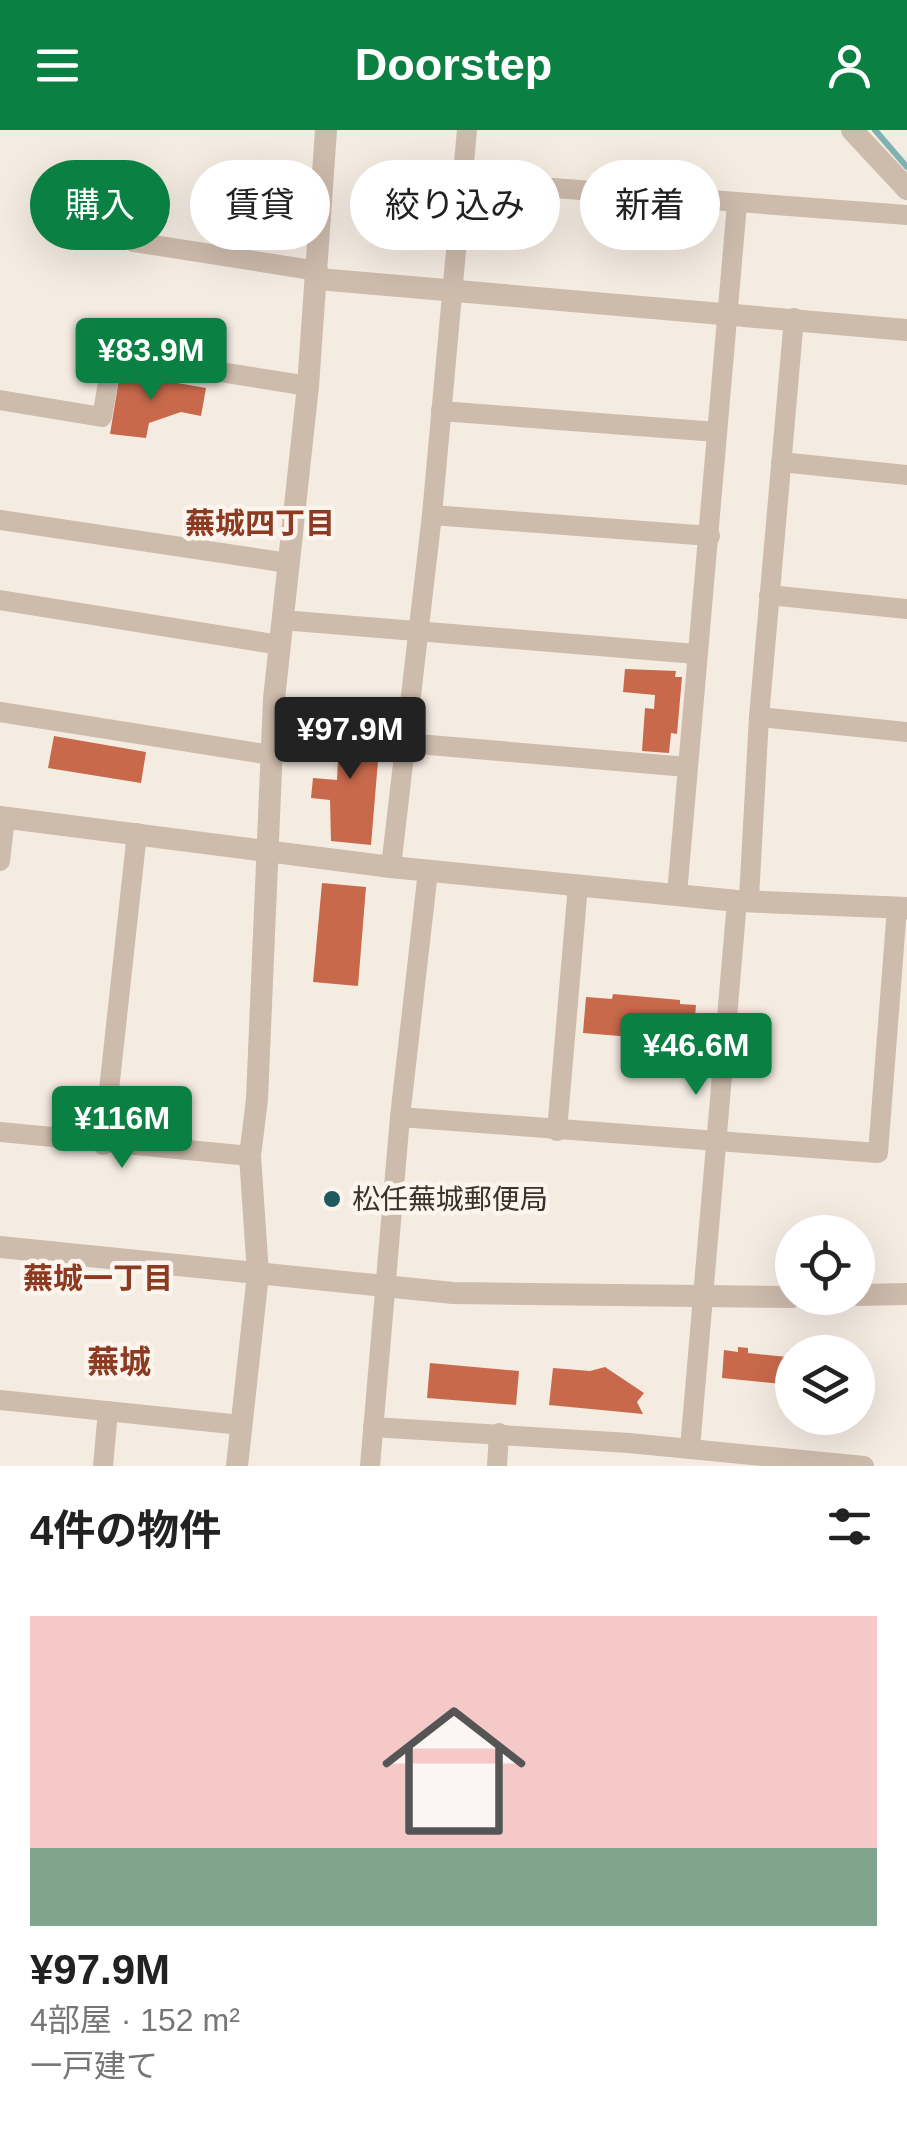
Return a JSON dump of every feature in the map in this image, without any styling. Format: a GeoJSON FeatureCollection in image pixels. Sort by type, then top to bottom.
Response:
{"type":"FeatureCollection","features":[{"type":"Feature","properties":{"kind":"street"},"geometry":{"type":"LineString","coordinates":[[237,1466],[258,1274],[250,1156],[257,1098],[270,756],[318,275],[326,130]]}},
{"type":"Feature","properties":{"kind":"street"},"geometry":{"type":"LineString","coordinates":[[464,160],[467,130]]}},
{"type":"Feature","properties":{"kind":"street"},"geometry":{"type":"LineString","coordinates":[[852,130],[907,189]]}},
{"type":"Feature","properties":{"kind":"street"},"geometry":{"type":"LineString","coordinates":[[560,189],[907,215]]}},
{"type":"Feature","properties":{"kind":"street"},"geometry":{"type":"LineString","coordinates":[[677,894],[737,204]]}},
{"type":"Feature","properties":{"kind":"street"},"geometry":{"type":"LineString","coordinates":[[170,248],[450,294],[726,311],[907,330]]}},
{"type":"Feature","properties":{"kind":"street"},"geometry":{"type":"LineString","coordinates":[[390,868],[432,515],[455,250]]}},
{"type":"Feature","properties":{"kind":"street"},"geometry":{"type":"LineString","coordinates":[[690,1448],[794,318]]}},
{"type":"Feature","properties":{"kind":"street"},"geometry":{"type":"LineString","coordinates":[[0,400],[102,417],[113,356],[308,386]]}},
{"type":"Feature","properties":{"kind":"street"},"geometry":{"type":"LineString","coordinates":[[440,411],[717,432]]}},
{"type":"Feature","properties":{"kind":"street"},"geometry":{"type":"LineString","coordinates":[[781,462],[907,475]]}},
{"type":"Feature","properties":{"kind":"street"},"geometry":{"type":"LineString","coordinates":[[432,515],[710,536]]}},
{"type":"Feature","properties":{"kind":"street"},"geometry":{"type":"LineString","coordinates":[[0,520],[288,563]]}},
{"type":"Feature","properties":{"kind":"street"},"geometry":{"type":"LineString","coordinates":[[769,595],[907,609]]}},
{"type":"Feature","properties":{"kind":"street"},"geometry":{"type":"LineString","coordinates":[[0,600],[280,645]]}},
{"type":"Feature","properties":{"kind":"street"},"geometry":{"type":"LineString","coordinates":[[282,620],[696,654]]}},
{"type":"Feature","properties":{"kind":"street"},"geometry":{"type":"LineString","coordinates":[[0,712],[270,756]]}},
{"type":"Feature","properties":{"kind":"street"},"geometry":{"type":"LineString","coordinates":[[760,717],[907,732]]}},
{"type":"Feature","properties":{"kind":"street"},"geometry":{"type":"LineString","coordinates":[[406,743],[687,767]]}},
{"type":"Feature","properties":{"kind":"street"},"geometry":{"type":"LineString","coordinates":[[0,861],[2,817],[266,848],[390,868],[677,894],[902,908],[878,1153],[717,1144],[400,1117]]}},
{"type":"Feature","properties":{"kind":"street"},"geometry":{"type":"LineString","coordinates":[[103,1145],[137,833]]}},
{"type":"Feature","properties":{"kind":"street"},"geometry":{"type":"LineString","coordinates":[[370,1466],[382,1286],[428,871]]}},
{"type":"Feature","properties":{"kind":"street"},"geometry":{"type":"LineString","coordinates":[[557,1130],[578,885]]}},
{"type":"Feature","properties":{"kind":"street"},"geometry":{"type":"LineString","coordinates":[[0,1132],[103,1145],[250,1156]]}},
{"type":"Feature","properties":{"kind":"street"},"geometry":{"type":"LineString","coordinates":[[0,1247],[453,1294],[775,1297]]}},
{"type":"Feature","properties":{"kind":"street"},"geometry":{"type":"LineString","coordinates":[[875,1295],[907,1294]]}},
{"type":"Feature","properties":{"kind":"street"},"geometry":{"type":"LineString","coordinates":[[0,1400],[242,1425]]}},
{"type":"Feature","properties":{"kind":"street"},"geometry":{"type":"LineString","coordinates":[[103,1466],[108,1411]]}},
{"type":"Feature","properties":{"kind":"street"},"geometry":{"type":"LineString","coordinates":[[373,1427],[628,1443],[690,1448],[744,1460],[864,1466]]}},
{"type":"Feature","properties":{"kind":"street"},"geometry":{"type":"LineString","coordinates":[[497,1466],[500,1433]]}},
{"type":"Feature","properties":{"kind":"street"},"geometry":{"type":"LineString","coordinates":[[626,1466],[628,1443]]}},
{"type":"Feature","properties":{"kind":"building"},"geometry":{"type":"Polygon","coordinates":[[[120,373],[206,388],[201,416],[181,412],[149,423],[146,438],[110,434],[120,373]]]}},
{"type":"Feature","properties":{"kind":"building"},"geometry":{"type":"Polygon","coordinates":[[[625,669],[676,671],[675,677],[682,677],[677,734],[671,733],[669,753],[642,751],[645,708],[654,709],[655,695],[623,692],[625,669]]]}},
{"type":"Feature","properties":{"kind":"building"},"geometry":{"type":"Polygon","coordinates":[[[341,728],[390,732],[389,750],[379,749],[371,845],[331,841],[330,800],[311,798],[313,778],[337,780],[338,760],[302,760],[303,742],[340,745],[341,728]]]}},
{"type":"Feature","properties":{"kind":"building"},"geometry":{"type":"Polygon","coordinates":[[[54,736],[146,752],[141,783],[48,768],[54,736]]]}},
{"type":"Feature","properties":{"kind":"building"},"geometry":{"type":"Polygon","coordinates":[[[322,883],[366,887],[358,986],[313,982],[322,883]]]}},
{"type":"Feature","properties":{"kind":"building"},"geometry":{"type":"Polygon","coordinates":[[[613,994],[696,1005],[693,1042],[583,1033],[586,997],[612,999],[613,994]]]}},
{"type":"Feature","properties":{"kind":"building"},"geometry":{"type":"Polygon","coordinates":[[[738,1347],[748,1348],[748,1353],[775,1356],[775,1383],[722,1378],[724,1350],[738,1352],[738,1347]]]}},
{"type":"Feature","properties":{"kind":"building"},"geometry":{"type":"Polygon","coordinates":[[[430,1363],[519,1371],[516,1405],[427,1398],[430,1363]]]}},
{"type":"Feature","properties":{"kind":"building"},"geometry":{"type":"Polygon","coordinates":[[[605,1367],[644,1393],[637,1402],[643,1414],[549,1405],[553,1368],[590,1371],[605,1367]]]}},
{"type":"Feature","properties":{"kind":"waterway"},"geometry":{"type":"LineString","coordinates":[[875,130],[907,167]]}},
{"type":"Feature","properties":{"kind":"place","name":"松任蕪城郵便局"},"geometry":{"type":"Point","coordinates":[332,1199]}},
{"type":"Feature","properties":{"kind":"district","name":"蕪城四丁目"},"geometry":{"type":"Point","coordinates":[260,524]}},
{"type":"Feature","properties":{"kind":"district","name":"蕪城一丁目"},"geometry":{"type":"Point","coordinates":[98,1279]}},
{"type":"Feature","properties":{"kind":"district","name":"蕪城"},"geometry":{"type":"Point","coordinates":[119,1362]}}]}
